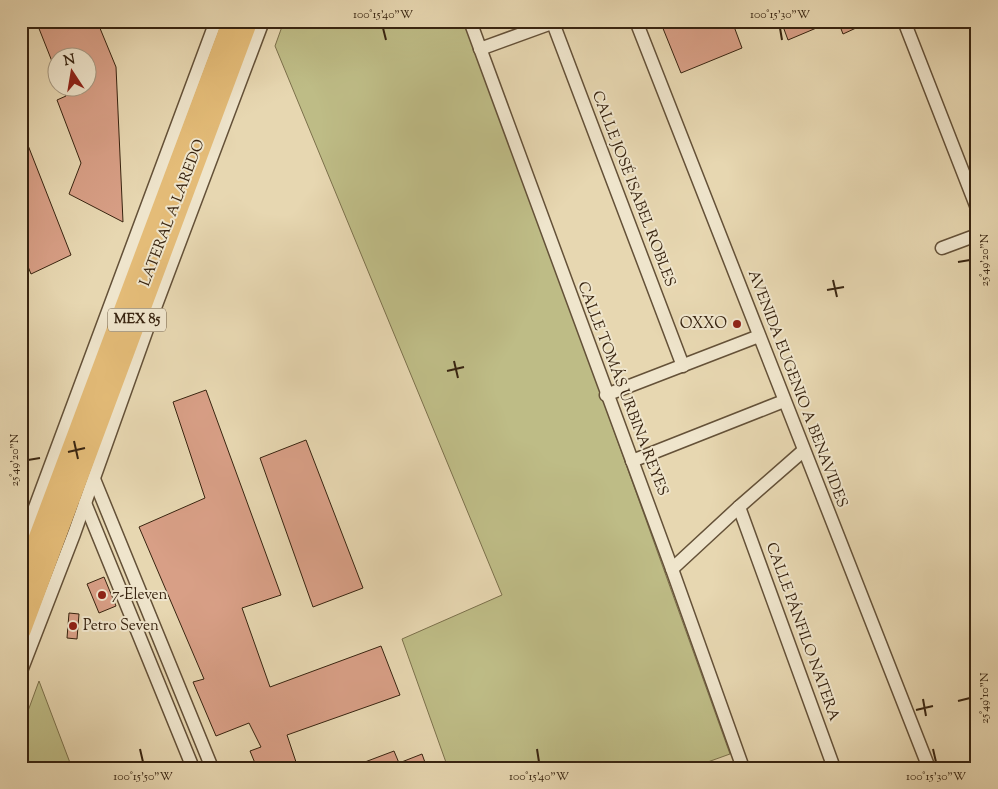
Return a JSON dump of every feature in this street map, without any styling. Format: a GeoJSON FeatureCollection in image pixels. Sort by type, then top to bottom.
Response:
{"type":"FeatureCollection","features":[{"type":"Feature","properties":{"kind":"highway","name":"MEX 85"},"geometry":{"type":"LineString","coordinates":[[21,584],[232,21]]}},
{"type":"Feature","properties":{"kind":"highway","name":"MEX 85"},"geometry":{"type":"LineString","coordinates":[[21,631],[248,21]]}},
{"type":"Feature","properties":{"kind":"street","name":"LATERAL A LAREDO"},"geometry":{"type":"LineString","coordinates":[[21,545],[216,21]]}},
{"type":"Feature","properties":{"kind":"street","name":"LATERAL A LAREDO"},"geometry":{"type":"LineString","coordinates":[[21,671],[94,479],[150,321],[264,21]]}},
{"type":"Feature","properties":{"kind":"street","name":"CALLE TOMÁS URBINA REYES"},"geometry":{"type":"LineString","coordinates":[[470,21],[744,768]]}},
{"type":"Feature","properties":{"kind":"street","name":"AVENIDA EUGENIO A BENAVIDES"},"geometry":{"type":"LineString","coordinates":[[636,21],[928,768]]}},
{"type":"Feature","properties":{"kind":"street"},"geometry":{"type":"LineString","coordinates":[[904,21],[977,208]]}},
{"type":"Feature","properties":{"kind":"street"},"geometry":{"type":"LineString","coordinates":[[480,49],[555,22]]}},
{"type":"Feature","properties":{"kind":"street","name":"CALLE JOSÉ ISABEL ROBLES"},"geometry":{"type":"LineString","coordinates":[[555,22],[683,366]]}},
{"type":"Feature","properties":{"kind":"street"},"geometry":{"type":"LineString","coordinates":[[942,248],[977,235]]}},
{"type":"Feature","properties":{"kind":"street"},"geometry":{"type":"LineString","coordinates":[[606,395],[759,336]]}},
{"type":"Feature","properties":{"kind":"street"},"geometry":{"type":"LineString","coordinates":[[632,461],[784,401]]}},
{"type":"Feature","properties":{"kind":"street"},"geometry":{"type":"LineString","coordinates":[[672,569],[803,451]]}},
{"type":"Feature","properties":{"kind":"street"},"geometry":{"type":"LineString","coordinates":[[94,479],[212,768]]}},
{"type":"Feature","properties":{"kind":"street"},"geometry":{"type":"LineString","coordinates":[[85,503],[194,768]]}},
{"type":"Feature","properties":{"kind":"street","name":"CALLE PÁNFILO NATERA"},"geometry":{"type":"LineString","coordinates":[[739,507],[834,768]]}},
{"type":"Feature","properties":{"kind":"shaded area"},"geometry":{"type":"Polygon","coordinates":[[[284,21],[467,21],[730,754],[691,768],[448,768],[402,639],[502,595],[275,46],[284,21]]]}},
{"type":"Feature","properties":{"kind":"shaded area"},"geometry":{"type":"Polygon","coordinates":[[[39,681],[72,768],[21,768],[21,730],[39,681]]]}},
{"type":"Feature","properties":{"kind":"building"},"geometry":{"type":"Polygon","coordinates":[[[36,21],[97,21],[116,67],[123,222],[69,194],[81,163],[57,100],[62,98],[98,98],[98,48],[48,48],[48,51],[36,21]]]}},
{"type":"Feature","properties":{"kind":"building"},"geometry":{"type":"Polygon","coordinates":[[[660,21],[732,21],[742,48],[681,73],[660,21]]]}},
{"type":"Feature","properties":{"kind":"building"},"geometry":{"type":"Polygon","coordinates":[[[781,21],[833,21],[788,40],[781,21]]]}},
{"type":"Feature","properties":{"kind":"building"},"geometry":{"type":"Polygon","coordinates":[[[838,21],[854,21],[856,28],[843,34],[838,21]]]}},
{"type":"Feature","properties":{"kind":"building"},"geometry":{"type":"Polygon","coordinates":[[[22,130],[71,255],[31,274],[21,249],[22,130]]]}},
{"type":"Feature","properties":{"kind":"building"},"geometry":{"type":"Polygon","coordinates":[[[206,390],[281,595],[242,608],[270,687],[381,646],[400,695],[287,735],[298,768],[257,768],[250,751],[261,747],[249,723],[216,736],[193,682],[204,679],[139,527],[205,498],[173,402],[206,390]]]}},
{"type":"Feature","properties":{"kind":"building"},"geometry":{"type":"Polygon","coordinates":[[[306,440],[363,588],[313,607],[260,458],[306,440]]]}},
{"type":"Feature","properties":{"kind":"building","name":"7-Eleven"},"geometry":{"type":"Polygon","coordinates":[[[104,577],[116,606],[99,613],[87,584],[104,577]]]}},
{"type":"Feature","properties":{"kind":"building","name":"Petro Seven"},"geometry":{"type":"Polygon","coordinates":[[[69,613],[79,614],[77,639],[67,638],[69,613]]]}},
{"type":"Feature","properties":{"kind":"building"},"geometry":{"type":"Polygon","coordinates":[[[394,751],[399,763],[422,754],[427,768],[349,768],[394,751]]]}},
{"type":"Feature","properties":{"kind":"place","name":"OXXO"},"geometry":{"type":"Point","coordinates":[737,324]}},
{"type":"Feature","properties":{"kind":"place","name":"7-Eleven"},"geometry":{"type":"Point","coordinates":[102,595]}},
{"type":"Feature","properties":{"kind":"place","name":"Petro Seven"},"geometry":{"type":"Point","coordinates":[73,626]}}]}
